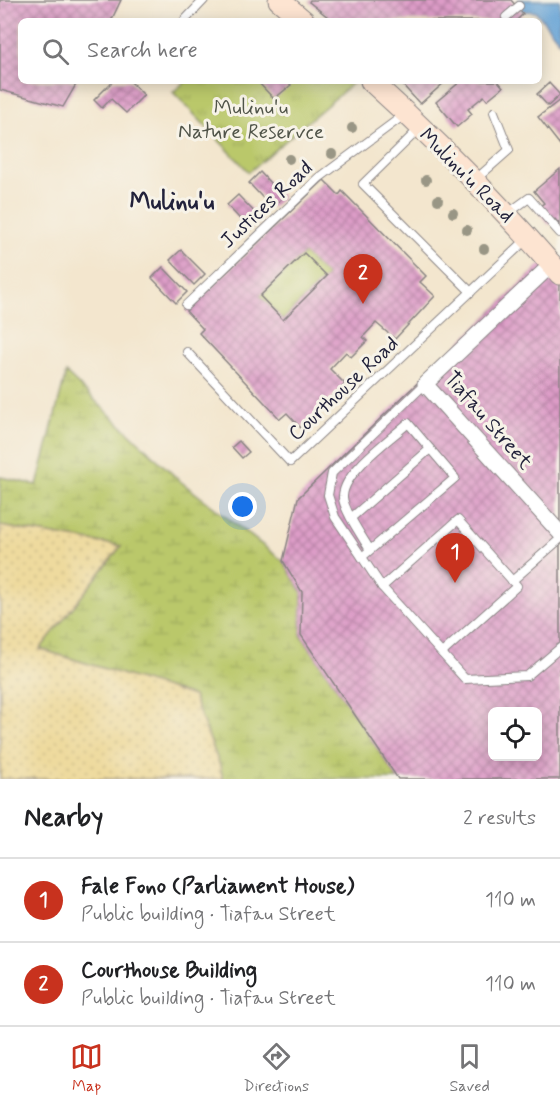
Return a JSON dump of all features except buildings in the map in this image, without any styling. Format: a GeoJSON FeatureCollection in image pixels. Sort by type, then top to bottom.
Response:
{"type":"FeatureCollection","features":[{"type":"Feature","properties":{"kind":"main road"},"geometry":{"type":"LineString","coordinates":[[279,0],[299,18]]}},
{"type":"Feature","properties":{"kind":"main road","name":"Mulinu'u Road"},"geometry":{"type":"LineString","coordinates":[[374,84],[507,214],[554,264]]}},
{"type":"Feature","properties":{"kind":"street","name":"Tiafau Street"},"geometry":{"type":"LineString","coordinates":[[554,264],[425,384],[560,533]]}},
{"type":"Feature","properties":{"kind":"lane"},"geometry":{"type":"LineString","coordinates":[[187,18],[204,0]]}},
{"type":"Feature","properties":{"kind":"lane"},"geometry":{"type":"LineString","coordinates":[[506,17],[519,6]]}},
{"type":"Feature","properties":{"kind":"lane"},"geometry":{"type":"LineString","coordinates":[[474,181],[509,150],[494,112]]}},
{"type":"Feature","properties":{"kind":"lane"},"geometry":{"type":"LineString","coordinates":[[413,121],[363,184],[471,292]]}},
{"type":"Feature","properties":{"kind":"lane","name":"Justices Road"},"geometry":{"type":"LineString","coordinates":[[186,305],[319,178],[413,121]]}},
{"type":"Feature","properties":{"kind":"lane"},"geometry":{"type":"LineString","coordinates":[[507,214],[529,198],[560,233]]}},
{"type":"Feature","properties":{"kind":"lane","name":"Courthouse Road"},"geometry":{"type":"LineString","coordinates":[[187,352],[290,462],[529,237]]}},
{"type":"Feature","properties":{"kind":"lane"},"geometry":{"type":"LineString","coordinates":[[425,384],[332,473],[328,495],[335,518],[382,587],[465,679],[527,676],[560,648]]}},
{"type":"Feature","properties":{"kind":"lane"},"geometry":{"type":"LineString","coordinates":[[390,418],[400,430]]}},
{"type":"Feature","properties":{"kind":"lane"},"geometry":{"type":"LineString","coordinates":[[362,557],[455,478],[408,423],[355,471],[346,483],[342,497],[351,518],[370,550]]}},
{"type":"Feature","properties":{"kind":"lane"},"geometry":{"type":"LineString","coordinates":[[351,518],[430,449]]}},
{"type":"Feature","properties":{"kind":"lane"},"geometry":{"type":"LineString","coordinates":[[382,587],[458,520],[517,586],[442,653]]}},
{"type":"Feature","properties":{"kind":"lane"},"geometry":{"type":"LineString","coordinates":[[512,581],[560,539]]}},
{"type":"Feature","properties":{"kind":"green space","name":"Mulinu'u Nature Reservce"},"geometry":{"type":"Polygon","coordinates":[[[182,84],[352,84],[249,172],[173,92],[182,84]]]}},
{"type":"Feature","properties":{"kind":"green space"},"geometry":{"type":"Polygon","coordinates":[[[304,253],[327,276],[283,320],[260,296],[304,253]]]}},
{"type":"Feature","properties":{"kind":"green space"},"geometry":{"type":"Polygon","coordinates":[[[66,373],[180,481],[283,561],[302,592],[301,635],[398,779],[223,779],[193,696],[40,649],[121,546],[0,526],[0,477],[37,485],[66,373]]]}},
{"type":"Feature","properties":{"kind":"sand"},"geometry":{"type":"Polygon","coordinates":[[[0,526],[121,546],[40,649],[193,696],[223,779],[0,779],[0,526]]]}},
{"type":"Feature","properties":{"kind":"water"},"geometry":{"type":"Polygon","coordinates":[[[518,0],[560,0],[560,42],[536,12],[523,11],[517,3],[518,0]]]}},
{"type":"Feature","properties":{"kind":"place","name":"Courthouse Building"},"geometry":{"type":"Point","coordinates":[363,304]}},
{"type":"Feature","properties":{"kind":"place","name":"Fale Fono (Parliament House)"},"geometry":{"type":"Point","coordinates":[455,583]}},
{"type":"Feature","properties":{"kind":"district","name":"Mulinu'u"},"geometry":{"type":"Point","coordinates":[172,201]}}]}
